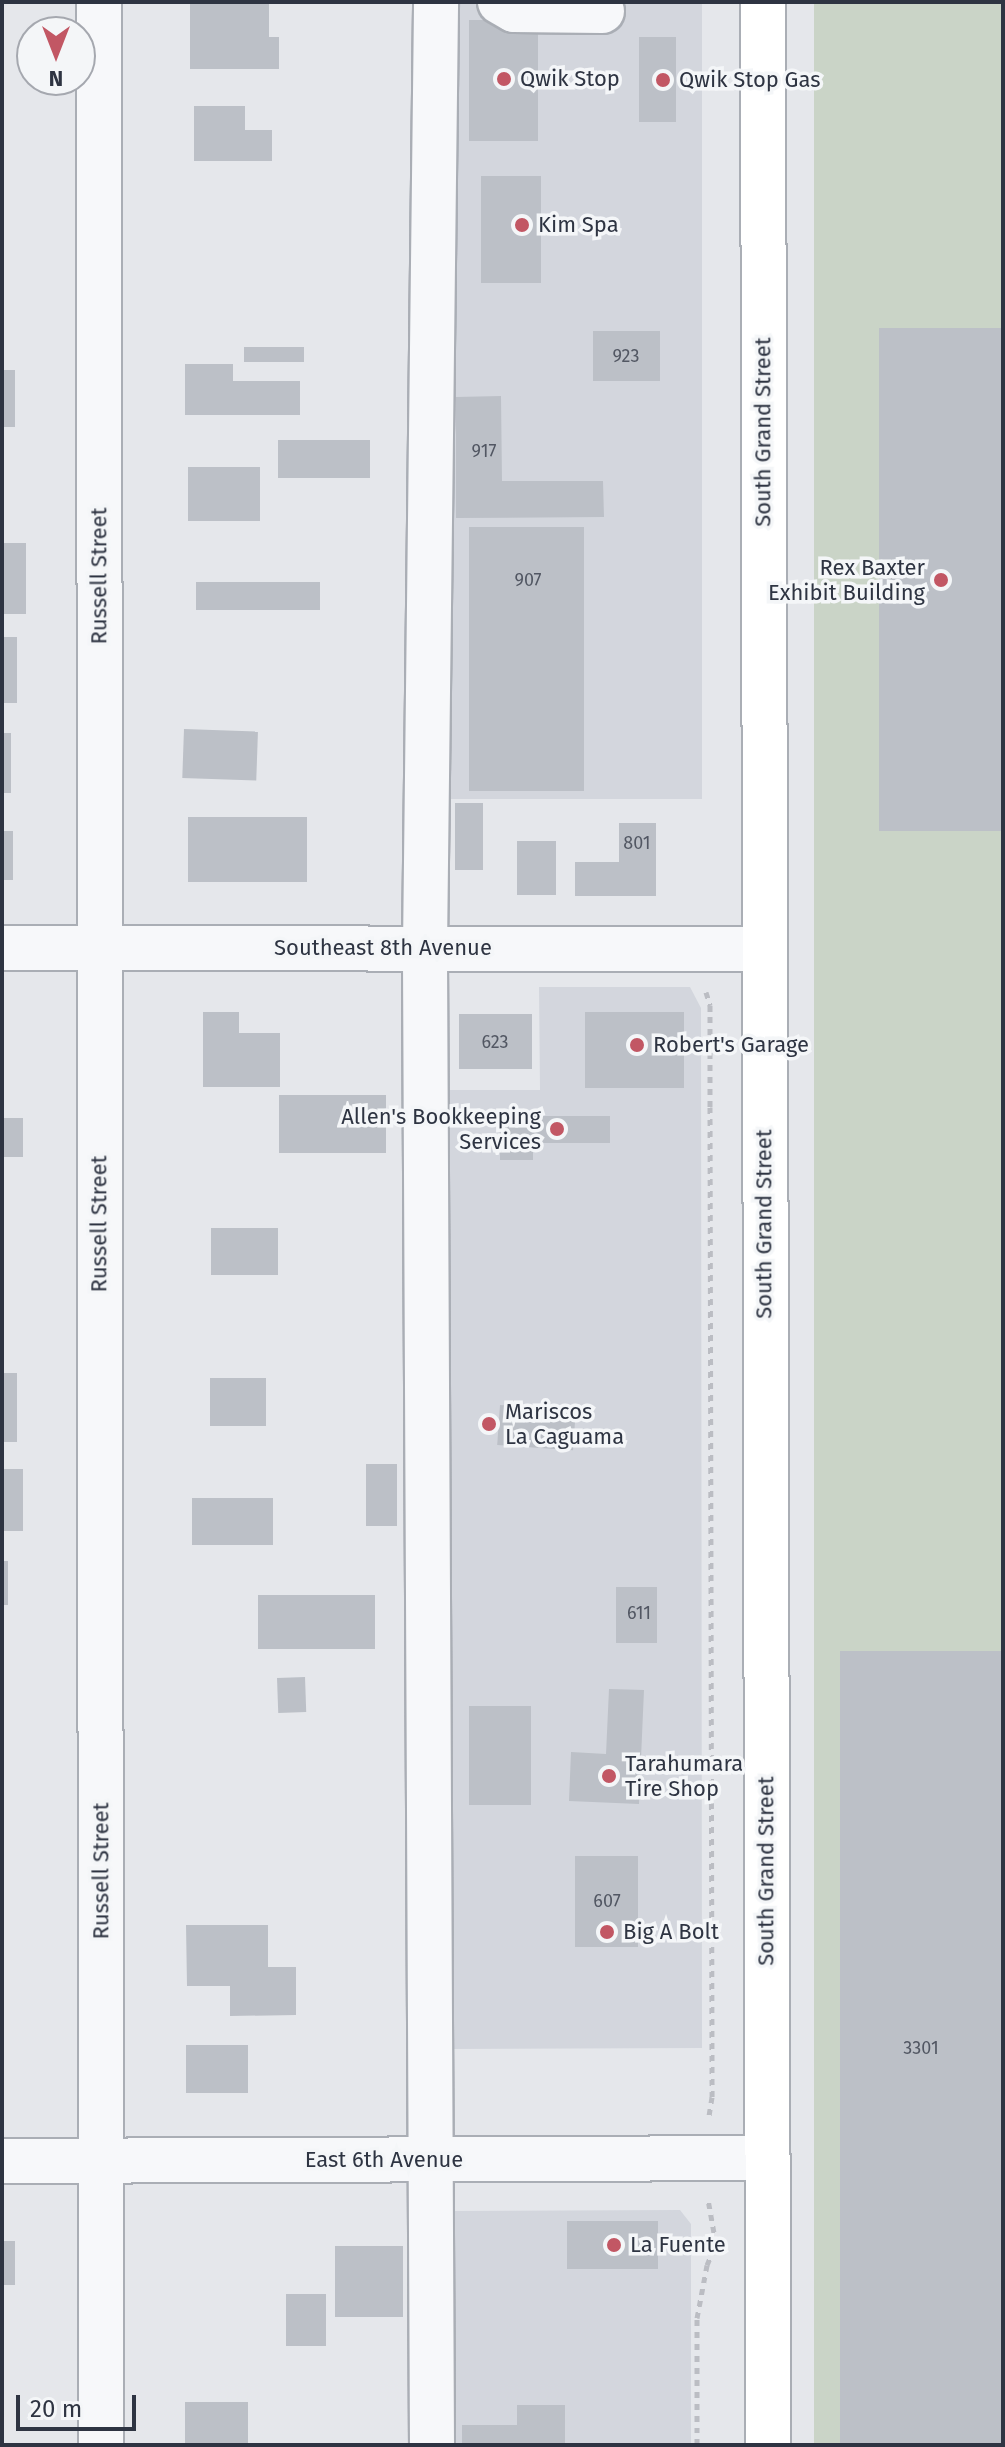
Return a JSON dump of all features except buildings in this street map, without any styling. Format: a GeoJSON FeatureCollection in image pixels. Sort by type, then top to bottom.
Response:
{"type":"FeatureCollection","features":[{"type":"Feature","properties":{"kind":"main road","name":"South Grand Street"},"geometry":{"type":"LineString","coordinates":[[763,2],[768,2445]]}},
{"type":"Feature","properties":{"kind":"street","name":"Russell Street"},"geometry":{"type":"LineString","coordinates":[[99,2],[101,2445]]}},
{"type":"Feature","properties":{"kind":"street"},"geometry":{"type":"LineString","coordinates":[[432,2445],[425,948],[436,2]]}},
{"type":"Feature","properties":{"kind":"street"},"geometry":{"type":"LineString","coordinates":[[500,2],[514,10],[602,11]]}},
{"type":"Feature","properties":{"kind":"street","name":"Southeast 8th Avenue"},"geometry":{"type":"LineString","coordinates":[[2,948],[763,949]]}},
{"type":"Feature","properties":{"kind":"street","name":"East 6th Avenue"},"geometry":{"type":"LineString","coordinates":[[2,2161],[766,2158]]}},
{"type":"Feature","properties":{"kind":"path"},"geometry":{"type":"LineString","coordinates":[[704,989],[710,1005],[712,2097],[709,2118]]}},
{"type":"Feature","properties":{"kind":"path"},"geometry":{"type":"LineString","coordinates":[[697,2445],[697,2318],[707,2265],[716,2244],[715,2225],[708,2212]]}},
{"type":"Feature","properties":{"kind":"shaded area"},"geometry":{"type":"Polygon","coordinates":[[[449,2],[702,2],[702,799],[449,799],[449,2]]]}},
{"type":"Feature","properties":{"kind":"shaded area"},"geometry":{"type":"Polygon","coordinates":[[[814,2],[1003,2],[1003,2445],[814,2445],[814,2]]]}},
{"type":"Feature","properties":{"kind":"shaded area"},"geometry":{"type":"Polygon","coordinates":[[[539,987],[690,987],[701,1008],[702,2048],[449,2049],[449,1090],[540,1090],[539,987]]]}},
{"type":"Feature","properties":{"kind":"shaded area"},"geometry":{"type":"Polygon","coordinates":[[[680,2210],[691,2224],[691,2445],[451,2445],[450,2211],[680,2210]]]}},
{"type":"Feature","properties":{"kind":"place","name":"Qwik Stop"},"geometry":{"type":"Point","coordinates":[504,79]}},
{"type":"Feature","properties":{"kind":"place","name":"Qwik Stop Gas"},"geometry":{"type":"Point","coordinates":[663,80]}},
{"type":"Feature","properties":{"kind":"place","name":"Kim Spa"},"geometry":{"type":"Point","coordinates":[522,225]}},
{"type":"Feature","properties":{"kind":"place","name":"Rex Baxter Exhibit Building"},"geometry":{"type":"Point","coordinates":[941,580]}},
{"type":"Feature","properties":{"kind":"place","name":"Robert's Garage"},"geometry":{"type":"Point","coordinates":[637,1045]}},
{"type":"Feature","properties":{"kind":"place","name":"Allen's Bookkeeping Services"},"geometry":{"type":"Point","coordinates":[557,1129]}},
{"type":"Feature","properties":{"kind":"place","name":"Mariscos La Caguama"},"geometry":{"type":"Point","coordinates":[489,1424]}},
{"type":"Feature","properties":{"kind":"place","name":"Tarahumara Tire Shop"},"geometry":{"type":"Point","coordinates":[609,1776]}},
{"type":"Feature","properties":{"kind":"place","name":"Big A Bolt"},"geometry":{"type":"Point","coordinates":[607,1932]}},
{"type":"Feature","properties":{"kind":"place","name":"La Fuente"},"geometry":{"type":"Point","coordinates":[614,2245]}}]}
